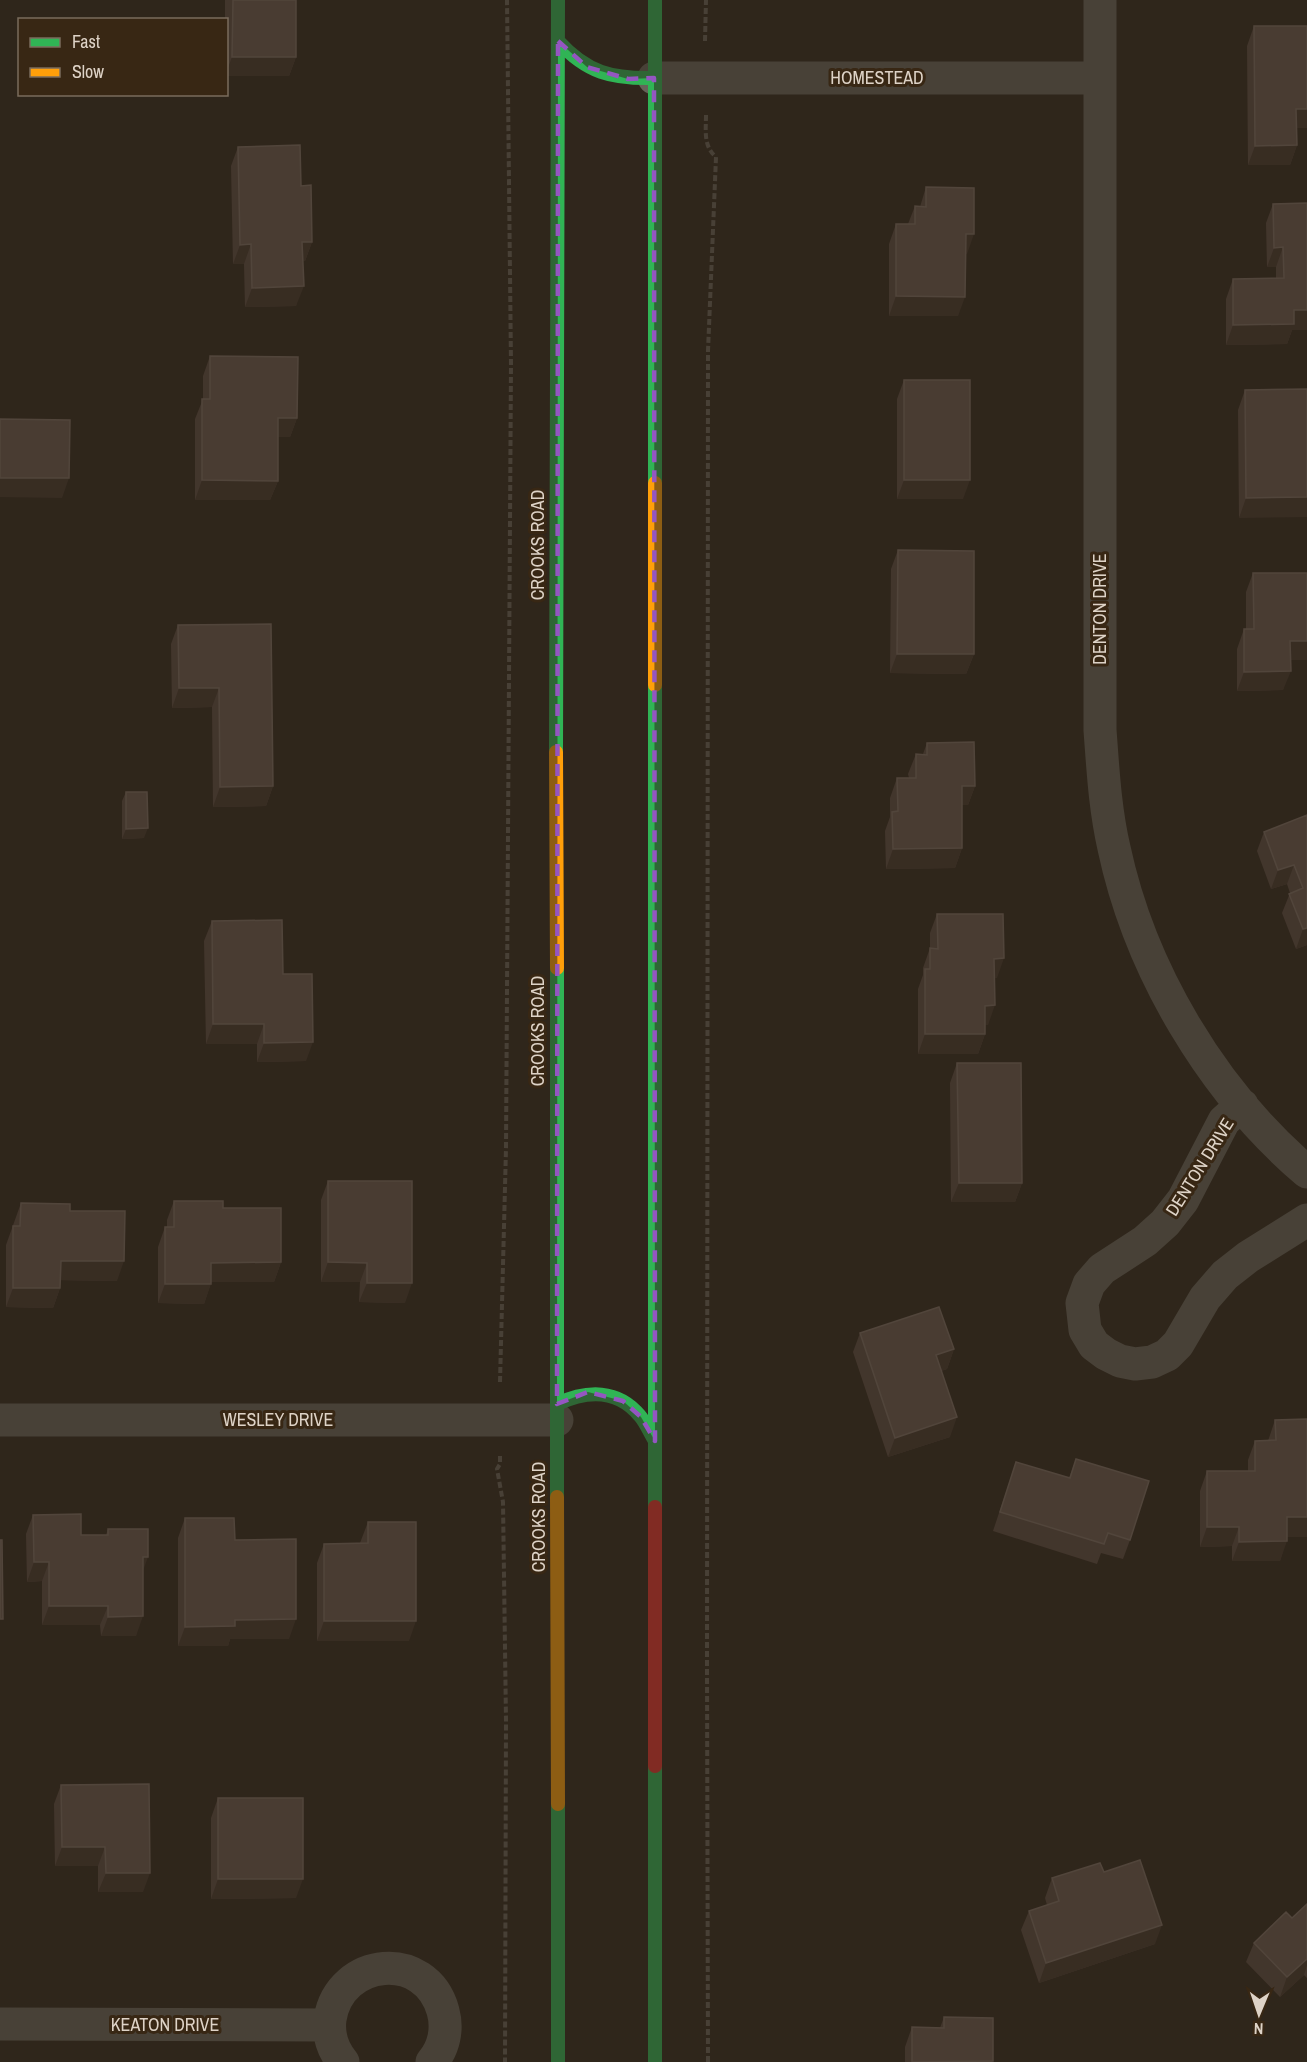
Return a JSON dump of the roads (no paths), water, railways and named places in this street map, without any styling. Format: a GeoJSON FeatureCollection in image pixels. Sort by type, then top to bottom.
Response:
{"type":"FeatureCollection","features":[{"type":"Feature","properties":{"kind":"main road","name":"CROOKS ROAD"},"geometry":{"type":"LineString","coordinates":[[558,0],[556,366],[558,2062]]}},
{"type":"Feature","properties":{"kind":"main road"},"geometry":{"type":"LineString","coordinates":[[655,0],[656,2062]]}},
{"type":"Feature","properties":{"kind":"main road"},"geometry":{"type":"LineString","coordinates":[[558,41],[570,56],[607,76],[628,79],[654,78]]}},
{"type":"Feature","properties":{"kind":"main road"},"geometry":{"type":"LineString","coordinates":[[557,1412],[573,1396],[588,1392],[604,1394],[623,1401],[641,1417],[655,1441]]}},
{"type":"Feature","properties":{"kind":"street","name":"DENTON DRIVE"},"geometry":{"type":"LineString","coordinates":[[1100,0],[1100,718],[1103,782],[1108,817],[1114,849],[1133,914],[1170,1001],[1199,1049],[1242,1106],[1265,1132],[1307,1172]]}},
{"type":"Feature","properties":{"kind":"street","name":"HOMESTEAD"},"geometry":{"type":"LineString","coordinates":[[654,78],[1099,78]]}},
{"type":"Feature","properties":{"kind":"street","name":"DENTON DRIVE"},"geometry":{"type":"LineString","coordinates":[[1242,1106],[1224,1121],[1183,1200],[1165,1222],[1145,1241],[1102,1269],[1089,1284],[1082,1303],[1085,1330],[1095,1345],[1120,1361],[1135,1364],[1152,1362],[1167,1355],[1178,1344],[1205,1298],[1225,1275],[1248,1257],[1307,1220]]}},
{"type":"Feature","properties":{"kind":"street","name":"WESLEY DRIVE"},"geometry":{"type":"LineString","coordinates":[[0,1420],[557,1412]]}},
{"type":"Feature","properties":{"kind":"street"},"geometry":{"type":"LineString","coordinates":[[343,2062],[332,2044],[329,2025],[332,2006],[342,1989],[357,1976],[375,1969],[394,1968],[413,1973],[429,1984],[440,2001],[446,2019],[444,2039],[432,2062]]}},
{"type":"Feature","properties":{"kind":"street","name":"KEATON DRIVE"},"geometry":{"type":"LineString","coordinates":[[0,2024],[329,2025]]}}]}
